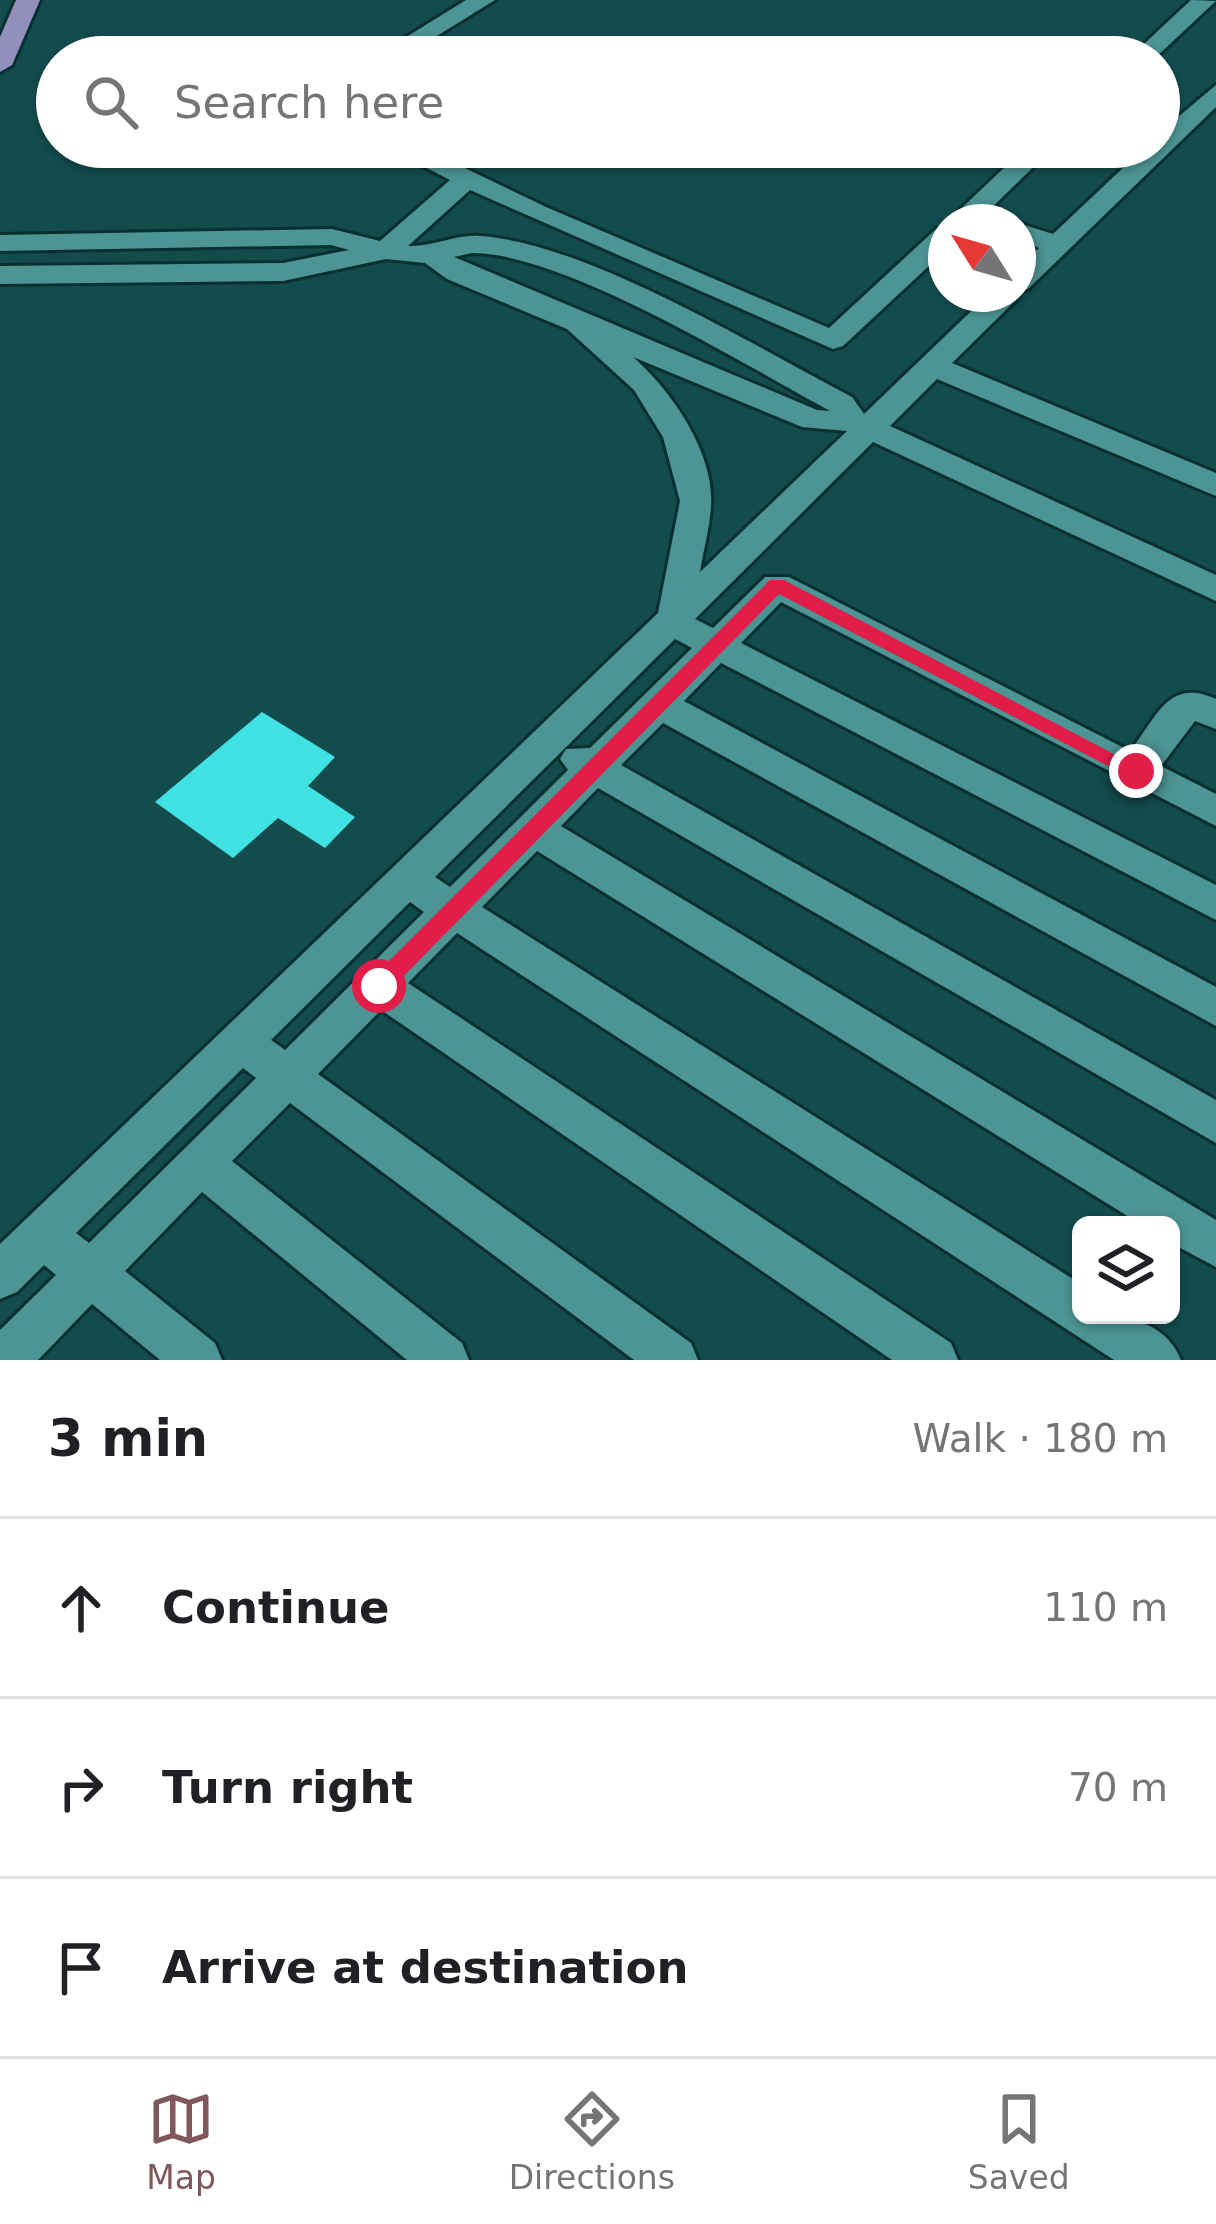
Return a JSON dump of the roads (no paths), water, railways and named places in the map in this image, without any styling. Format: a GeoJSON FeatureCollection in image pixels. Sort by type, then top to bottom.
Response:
{"type":"FeatureCollection","features":[{"type":"Feature","properties":{"kind":"main road"},"geometry":{"type":"LineString","coordinates":[[0,65],[28,0]]}},
{"type":"Feature","properties":{"kind":"street"},"geometry":{"type":"LineString","coordinates":[[422,36],[483,0]]}},
{"type":"Feature","properties":{"kind":"street"},"geometry":{"type":"LineString","coordinates":[[1165,36],[1205,0]]}},
{"type":"Feature","properties":{"kind":"street"},"geometry":{"type":"LineString","coordinates":[[1180,127],[1216,92]]}},
{"type":"Feature","properties":{"kind":"street"},"geometry":{"type":"LineString","coordinates":[[446,168],[536,213],[833,340],[928,253]]}},
{"type":"Feature","properties":{"kind":"street"},"geometry":{"type":"LineString","coordinates":[[988,204],[1021,168]]}},
{"type":"Feature","properties":{"kind":"street"},"geometry":{"type":"LineString","coordinates":[[1036,265],[1137,168]]}},
{"type":"Feature","properties":{"kind":"street"},"geometry":{"type":"LineString","coordinates":[[0,274],[283,272],[385,251],[468,178]]}},
{"type":"Feature","properties":{"kind":"street"},"geometry":{"type":"LineString","coordinates":[[0,243],[332,237],[385,251],[431,254],[480,243],[544,261],[720,337],[841,404],[860,425]]}},
{"type":"Feature","properties":{"kind":"street"},"geometry":{"type":"LineString","coordinates":[[1036,237],[1057,245]]}},
{"type":"Feature","properties":{"kind":"street"},"geometry":{"type":"LineString","coordinates":[[431,254],[457,273],[813,420],[860,425],[1216,589]]}},
{"type":"Feature","properties":{"kind":"street"},"geometry":{"type":"LineString","coordinates":[[0,1276],[673,622],[860,425],[932,366],[988,312]]}},
{"type":"Feature","properties":{"kind":"street"},"geometry":{"type":"LineString","coordinates":[[572,318],[646,384],[679,437],[696,501],[673,622]]}},
{"type":"Feature","properties":{"kind":"street"},"geometry":{"type":"LineString","coordinates":[[932,366],[1216,484]]}},
{"type":"Feature","properties":{"kind":"street"},"geometry":{"type":"LineString","coordinates":[[4,1360],[777,585],[1216,812]]}},
{"type":"Feature","properties":{"kind":"street"},"geometry":{"type":"LineString","coordinates":[[673,622],[1216,904]]}},
{"type":"Feature","properties":{"kind":"street"},"geometry":{"type":"LineString","coordinates":[[1136,771],[1189,702],[1216,715]]}},
{"type":"Feature","properties":{"kind":"street"},"geometry":{"type":"LineString","coordinates":[[661,705],[1216,1008]]}},
{"type":"Feature","properties":{"kind":"street"},"geometry":{"type":"LineString","coordinates":[[550,742],[1216,1123]]}},
{"type":"Feature","properties":{"kind":"street"},"geometry":{"type":"LineString","coordinates":[[535,830],[1216,1245]]}},
{"type":"Feature","properties":{"kind":"street"},"geometry":{"type":"LineString","coordinates":[[407,880],[1072,1305]]}},
{"type":"Feature","properties":{"kind":"street"},"geometry":{"type":"LineString","coordinates":[[379,986],[934,1360]]}},
{"type":"Feature","properties":{"kind":"street"},"geometry":{"type":"LineString","coordinates":[[241,1042],[674,1360]]}},
{"type":"Feature","properties":{"kind":"street"},"geometry":{"type":"LineString","coordinates":[[200,1163],[445,1360]]}},
{"type":"Feature","properties":{"kind":"street"},"geometry":{"type":"LineString","coordinates":[[43,1235],[198,1360]]}},
{"type":"Feature","properties":{"kind":"street"},"geometry":{"type":"LineString","coordinates":[[1101,1324],[1157,1360]]}}]}
